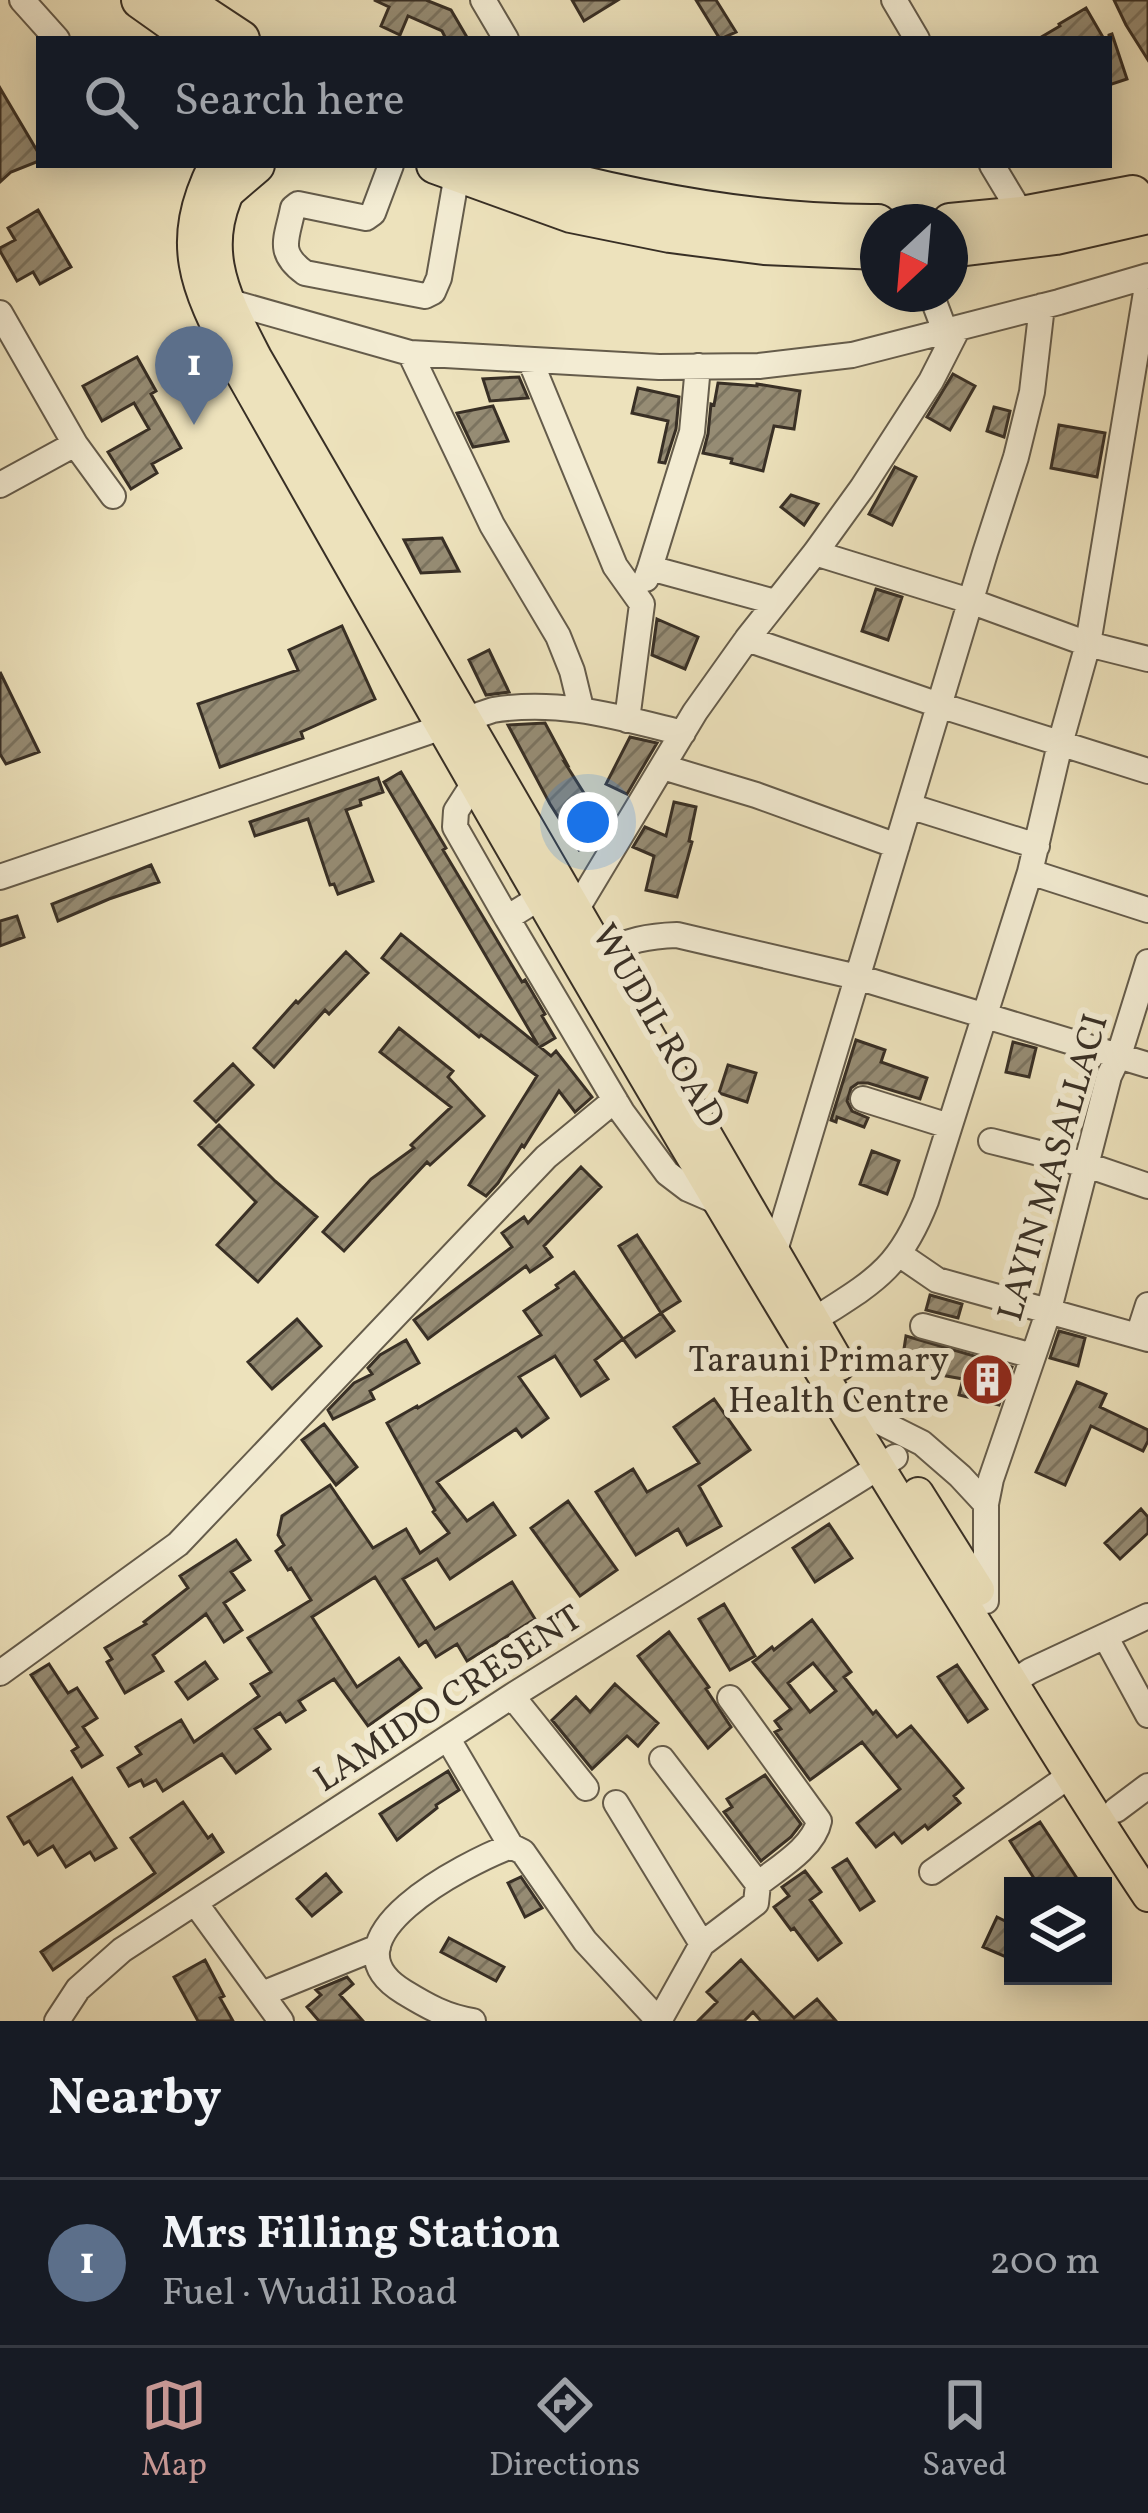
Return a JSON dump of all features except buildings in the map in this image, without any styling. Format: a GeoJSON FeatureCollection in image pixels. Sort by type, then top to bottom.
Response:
{"type":"FeatureCollection","features":[{"type":"Feature","properties":{"kind":"highway"},"geometry":{"type":"LineString","coordinates":[[140,0],[184,26],[228,36]]}},
{"type":"Feature","properties":{"kind":"highway"},"geometry":{"type":"LineString","coordinates":[[526,168],[736,215],[860,223]]}},
{"type":"Feature","properties":{"kind":"highway"},"geometry":{"type":"LineString","coordinates":[[446,170],[571,214],[670,234],[764,246],[860,249]]}},
{"type":"Feature","properties":{"kind":"highway"},"geometry":{"type":"LineString","coordinates":[[968,220],[1022,215],[1148,190]]}},
{"type":"Feature","properties":{"kind":"highway"},"geometry":{"type":"LineString","coordinates":[[968,247],[1056,236],[1148,214]]}},
{"type":"Feature","properties":{"kind":"main road","name":"WUDIL ROAD"},"geometry":{"type":"LineString","coordinates":[[227,171],[217,230],[219,270],[246,361]]}},
{"type":"Feature","properties":{"kind":"main road","name":"WUDIL ROAD"},"geometry":{"type":"LineString","coordinates":[[227,171],[196,206],[194,263],[202,298],[246,361],[453,723],[602,954],[872,1418],[886,1462],[986,1601],[1072,1774],[1148,1896]]}},
{"type":"Feature","properties":{"kind":"main road","name":"WUDIL ROAD"},"geometry":{"type":"LineString","coordinates":[[453,723],[474,783],[718,1202],[1021,1677],[1148,1859]]}},
{"type":"Feature","properties":{"kind":"street"},"geometry":{"type":"LineString","coordinates":[[22,0],[54,36]]}},
{"type":"Feature","properties":{"kind":"street"},"geometry":{"type":"LineString","coordinates":[[483,0],[504,36]]}},
{"type":"Feature","properties":{"kind":"street"},"geometry":{"type":"LineString","coordinates":[[895,0],[915,36]]}},
{"type":"Feature","properties":{"kind":"street"},"geometry":{"type":"LineString","coordinates":[[390,168],[374,213],[366,218],[298,204],[292,208],[285,248],[289,262],[305,273],[425,296],[433,292],[439,278],[446,170]]}},
{"type":"Feature","properties":{"kind":"street"},"geometry":{"type":"LineString","coordinates":[[994,168],[1022,215]]}},
{"type":"Feature","properties":{"kind":"street"},"geometry":{"type":"LineString","coordinates":[[227,302],[410,352],[759,366],[852,355],[1148,278],[1143,356],[1088,644],[1030,872],[920,1218],[878,1278],[814,1320]]}},
{"type":"Feature","properties":{"kind":"street"},"geometry":{"type":"LineString","coordinates":[[774,1255],[1016,457],[1032,392],[1042,306]]}},
{"type":"Feature","properties":{"kind":"street"},"geometry":{"type":"LineString","coordinates":[[941,312],[951,329]]}},
{"type":"Feature","properties":{"kind":"street"},"geometry":{"type":"LineString","coordinates":[[0,313],[75,444],[113,496]]}},
{"type":"Feature","properties":{"kind":"street"},"geometry":{"type":"LineString","coordinates":[[576,910],[683,733],[747,639],[815,553],[931,381],[951,329]]}},
{"type":"Feature","properties":{"kind":"street"},"geometry":{"type":"LineString","coordinates":[[410,352],[492,525],[558,636],[581,708]]}},
{"type":"Feature","properties":{"kind":"street"},"geometry":{"type":"LineString","coordinates":[[530,360],[614,566],[642,611],[627,719]]}},
{"type":"Feature","properties":{"kind":"street"},"geometry":{"type":"LineString","coordinates":[[638,598],[692,432],[698,366]]}},
{"type":"Feature","properties":{"kind":"street"},"geometry":{"type":"LineString","coordinates":[[0,484],[75,444]]}},
{"type":"Feature","properties":{"kind":"street"},"geometry":{"type":"LineString","coordinates":[[815,553],[1088,644],[1148,659]]}},
{"type":"Feature","properties":{"kind":"street"},"geometry":{"type":"LineString","coordinates":[[650,568],[776,602]]}},
{"type":"Feature","properties":{"kind":"street"},"geometry":{"type":"LineString","coordinates":[[747,639],[1148,771]]}},
{"type":"Feature","properties":{"kind":"street"},"geometry":{"type":"LineString","coordinates":[[0,877],[453,723],[518,706],[581,708],[683,733]]}},
{"type":"Feature","properties":{"kind":"street"},"geometry":{"type":"LineString","coordinates":[[663,766],[897,846]]}},
{"type":"Feature","properties":{"kind":"street"},"geometry":{"type":"LineString","coordinates":[[474,783],[457,811],[455,827],[615,1100],[667,1173],[718,1202]]}},
{"type":"Feature","properties":{"kind":"street"},"geometry":{"type":"LineString","coordinates":[[909,806],[1036,846]]}},
{"type":"Feature","properties":{"kind":"street"},"geometry":{"type":"LineString","coordinates":[[1030,872],[1148,910]]}},
{"type":"Feature","properties":{"kind":"street"},"geometry":{"type":"LineString","coordinates":[[508,918],[539,898]]}},
{"type":"Feature","properties":{"kind":"street"},"geometry":{"type":"LineString","coordinates":[[602,954],[647,936],[677,935],[857,977],[1148,1065]]}},
{"type":"Feature","properties":{"kind":"street","name":"LAYIN MASALLACI"},"geometry":{"type":"LineString","coordinates":[[986,1601],[986,1504],[991,1479],[1048,1313],[1109,1076],[1148,962]]}},
{"type":"Feature","properties":{"kind":"street"},"geometry":{"type":"LineString","coordinates":[[587,1052],[620,1033]]}},
{"type":"Feature","properties":{"kind":"street"},"geometry":{"type":"LineString","coordinates":[[863,1099],[949,1126]]}},
{"type":"Feature","properties":{"kind":"street"},"geometry":{"type":"LineString","coordinates":[[0,1673],[178,1544],[546,1157],[615,1100]]}},
{"type":"Feature","properties":{"kind":"street"},"geometry":{"type":"LineString","coordinates":[[991,1142],[1087,1165],[1148,1186]]}},
{"type":"Feature","properties":{"kind":"street"},"geometry":{"type":"LineString","coordinates":[[899,1254],[937,1280],[1143,1337],[1148,1305]]}},
{"type":"Feature","properties":{"kind":"street"},"geometry":{"type":"LineString","coordinates":[[923,1325],[1033,1356]]}},
{"type":"Feature","properties":{"kind":"street"},"geometry":{"type":"LineString","coordinates":[[872,1418],[922,1443],[986,1504]]}},
{"type":"Feature","properties":{"kind":"street","name":"LAMIDO CRESENT"},"geometry":{"type":"LineString","coordinates":[[57,2021],[78,1989],[122,1950],[512,1696],[886,1462]]}},
{"type":"Feature","properties":{"kind":"street"},"geometry":{"type":"LineString","coordinates":[[1021,1677],[1148,1616]]}},
{"type":"Feature","properties":{"kind":"street"},"geometry":{"type":"LineString","coordinates":[[1105,1636],[1148,1715]]}},
{"type":"Feature","properties":{"kind":"street"},"geometry":{"type":"LineString","coordinates":[[512,1696],[586,1788]]}},
{"type":"Feature","properties":{"kind":"street"},"geometry":{"type":"LineString","coordinates":[[448,1738],[511,1846],[523,1852],[585,1941],[659,2021],[702,1944],[756,1903],[758,1885],[818,1829],[819,1821],[730,1698]]}},
{"type":"Feature","properties":{"kind":"street"},"geometry":{"type":"LineString","coordinates":[[662,1759],[758,1885]]}},
{"type":"Feature","properties":{"kind":"street"},"geometry":{"type":"LineString","coordinates":[[932,1872],[1072,1774]]}},
{"type":"Feature","properties":{"kind":"street"},"geometry":{"type":"LineString","coordinates":[[1116,1810],[1148,1786]]}},
{"type":"Feature","properties":{"kind":"street"},"geometry":{"type":"LineString","coordinates":[[616,1803],[702,1944]]}},
{"type":"Feature","properties":{"kind":"street"},"geometry":{"type":"LineString","coordinates":[[473,2021],[442,2014],[392,1984],[376,1962],[378,1947],[393,1918],[420,1894],[511,1846]]}},
{"type":"Feature","properties":{"kind":"street"},"geometry":{"type":"LineString","coordinates":[[196,1904],[281,2021]]}},
{"type":"Feature","properties":{"kind":"street"},"geometry":{"type":"LineString","coordinates":[[262,1994],[378,1947]]}},
{"type":"Feature","properties":{"kind":"place","name":"Mrs Filling Station"},"geometry":{"type":"Point","coordinates":[194,425]}},
{"type":"Feature","properties":{"kind":"place","name":"Tarauni Primary Health Centre"},"geometry":{"type":"Point","coordinates":[988,1379]}}]}
